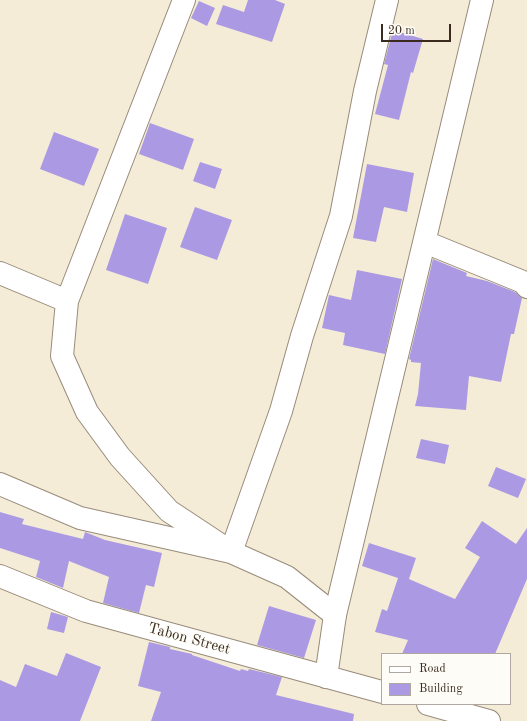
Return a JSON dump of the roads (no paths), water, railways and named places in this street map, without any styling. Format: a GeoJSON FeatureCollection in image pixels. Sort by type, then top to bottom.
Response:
{"type":"FeatureCollection","features":[{"type":"Feature","properties":{"kind":"street"},"geometry":{"type":"LineString","coordinates":[[184,0],[67,301],[62,356],[87,412],[120,457],[169,511],[231,552],[287,577],[335,615]]}},
{"type":"Feature","properties":{"kind":"street"},"geometry":{"type":"LineString","coordinates":[[231,552],[281,411],[302,336],[341,216],[364,91],[387,0]]}},
{"type":"Feature","properties":{"kind":"street"},"geometry":{"type":"LineString","coordinates":[[326,677],[335,615],[482,0]]}},
{"type":"Feature","properties":{"kind":"street"},"geometry":{"type":"LineString","coordinates":[[425,242],[523,282],[527,287]]}},
{"type":"Feature","properties":{"kind":"street"},"geometry":{"type":"LineString","coordinates":[[0,273],[67,301]]}},
{"type":"Feature","properties":{"kind":"street"},"geometry":{"type":"LineString","coordinates":[[0,484],[80,518],[231,552]]}},
{"type":"Feature","properties":{"kind":"street","name":"Tabon Street"},"geometry":{"type":"LineString","coordinates":[[0,576],[86,612],[381,692]]}},
{"type":"Feature","properties":{"kind":"street"},"geometry":{"type":"LineString","coordinates":[[432,705],[490,721]]}}]}
